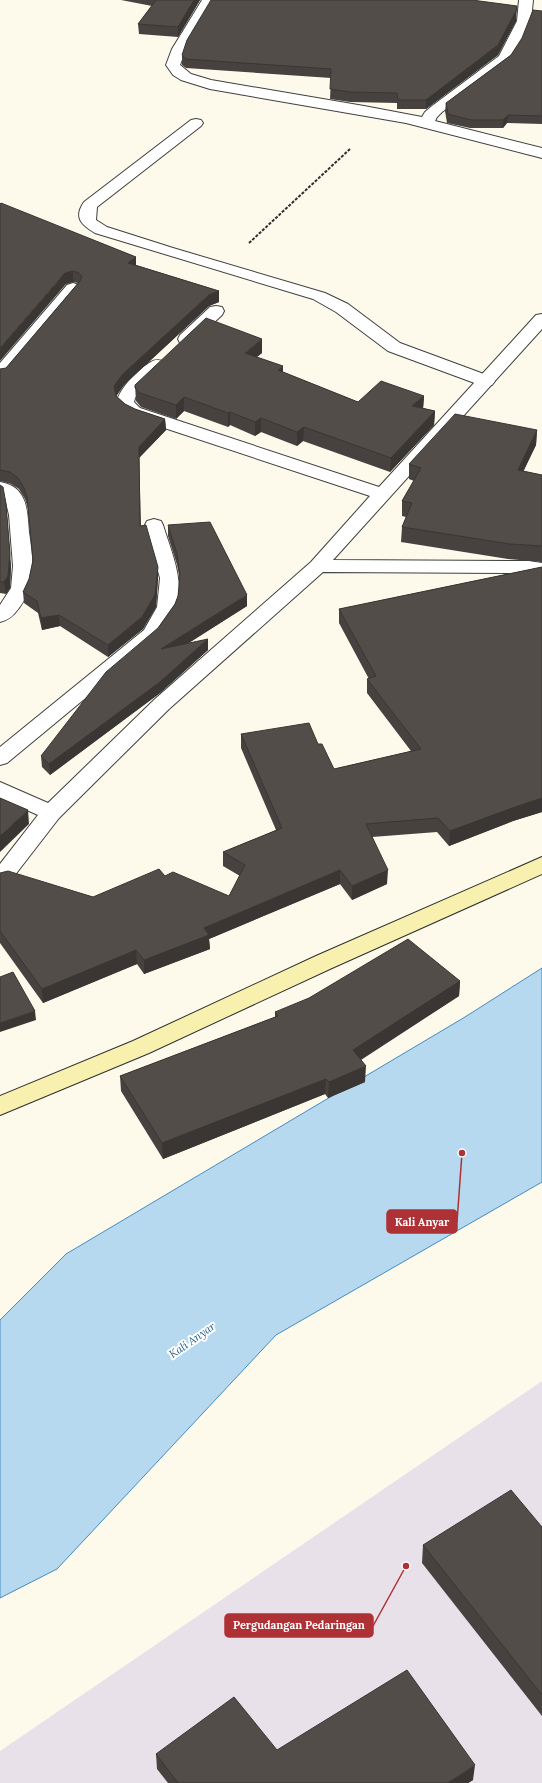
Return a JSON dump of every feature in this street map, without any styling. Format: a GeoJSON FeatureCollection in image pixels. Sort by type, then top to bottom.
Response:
{"type":"FeatureCollection","features":[{"type":"Feature","properties":{"kind":"street"},"geometry":{"type":"LineString","coordinates":[[209,0],[180,49],[173,65],[174,69],[185,77],[208,83],[427,123],[542,153]]}},
{"type":"Feature","properties":{"kind":"street"},"geometry":{"type":"LineString","coordinates":[[427,123],[430,115],[437,109],[504,58],[513,46],[524,21],[526,0]]}},
{"type":"Feature","properties":{"kind":"street"},"geometry":{"type":"LineString","coordinates":[[196,123],[90,205],[87,216],[88,222],[101,230],[319,296],[342,308],[394,347],[486,381]]}},
{"type":"Feature","properties":{"kind":"street"},"geometry":{"type":"LineString","coordinates":[[0,374],[73,288]]}},
{"type":"Feature","properties":{"kind":"street"},"geometry":{"type":"LineString","coordinates":[[216,311],[131,390],[125,398],[125,403],[134,412],[382,494]]}},
{"type":"Feature","properties":{"kind":"street"},"geometry":{"type":"LineString","coordinates":[[0,879],[51,813],[162,704],[318,566],[542,318]]}},
{"type":"Feature","properties":{"kind":"street"},"geometry":{"type":"LineString","coordinates":[[0,487],[5,489],[14,497],[24,563],[22,582],[15,599],[8,609],[0,616]]}},
{"type":"Feature","properties":{"kind":"street"},"geometry":{"type":"LineString","coordinates":[[0,758],[151,634],[167,607],[170,578],[154,525]]}},
{"type":"Feature","properties":{"kind":"street"},"geometry":{"type":"LineString","coordinates":[[318,566],[529,567],[542,569]]}},
{"type":"Feature","properties":{"kind":"street"},"geometry":{"type":"LineString","coordinates":[[0,789],[51,813]]}},
{"type":"Feature","properties":{"kind":"street"},"geometry":{"type":"LineString","coordinates":[[0,1106],[141,1047],[317,965],[542,865]]}},
{"type":"Feature","properties":{"kind":"path"},"geometry":{"type":"LineString","coordinates":[[223,268],[350,149]]}},
{"type":"Feature","properties":{"kind":"shaded area"},"geometry":{"type":"Polygon","coordinates":[[[542,1381],[542,1783],[0,1783],[0,1751],[542,1381]]]}},
{"type":"Feature","properties":{"kind":"water"},"geometry":{"type":"Polygon","coordinates":[[[542,968],[542,1182],[276,1335],[57,1569],[0,1598],[0,1320],[66,1254],[465,1017],[542,968]]]}},
{"type":"Feature","properties":{"kind":"building"},"geometry":{"type":"Polygon","coordinates":[[[156,0],[194,0],[178,27],[138,24],[156,0]]]}},
{"type":"Feature","properties":{"kind":"building"},"geometry":{"type":"Polygon","coordinates":[[[211,0],[472,0],[517,6],[516,11],[498,45],[426,100],[398,100],[397,93],[350,92],[330,89],[331,69],[186,59],[182,55],[187,40],[211,0]]]}},
{"type":"Feature","properties":{"kind":"building"},"geometry":{"type":"Polygon","coordinates":[[[533,10],[542,11],[542,116],[508,115],[503,120],[471,120],[448,114],[446,103],[511,55],[522,38],[533,10]]]}},
{"type":"Feature","properties":{"kind":"building"},"geometry":{"type":"Polygon","coordinates":[[[1,203],[136,257],[128,263],[219,291],[209,295],[123,374],[114,386],[116,396],[125,404],[165,419],[139,447],[140,526],[146,525],[158,567],[155,595],[142,617],[108,645],[59,615],[41,618],[37,601],[23,592],[29,579],[33,560],[27,497],[18,478],[10,472],[0,470],[0,369],[6,368],[80,281],[82,276],[73,271],[65,273],[0,348],[1,203]]]}},
{"type":"Feature","properties":{"kind":"building"},"geometry":{"type":"Polygon","coordinates":[[[206,318],[262,339],[245,353],[283,366],[278,370],[358,402],[381,381],[424,396],[412,406],[435,411],[391,458],[304,427],[297,432],[261,418],[255,422],[184,397],[176,405],[140,393],[135,388],[135,385],[206,318]]]}},
{"type":"Feature","properties":{"kind":"building"},"geometry":{"type":"Polygon","coordinates":[[[455,414],[537,430],[518,470],[542,475],[542,546],[510,544],[402,527],[412,503],[402,501],[421,468],[409,464],[455,414]]]}},
{"type":"Feature","properties":{"kind":"building"},"geometry":{"type":"Polygon","coordinates":[[[0,485],[3,487],[6,504],[10,554],[8,576],[4,582],[0,582],[0,485]]]}},
{"type":"Feature","properties":{"kind":"building"},"geometry":{"type":"Polygon","coordinates":[[[210,522],[247,595],[161,649],[208,639],[160,682],[49,764],[41,756],[106,672],[158,628],[175,604],[178,596],[180,575],[177,554],[168,525],[210,522]]]}},
{"type":"Feature","properties":{"kind":"building"},"geometry":{"type":"Polygon","coordinates":[[[542,567],[542,798],[450,831],[438,818],[366,824],[388,870],[352,886],[340,870],[204,928],[209,935],[144,960],[136,950],[42,989],[0,931],[0,873],[8,871],[93,897],[159,869],[165,876],[173,872],[229,896],[245,865],[223,852],[282,828],[241,734],[309,723],[318,744],[322,744],[334,769],[421,749],[367,679],[376,676],[339,609],[542,567]]]}},
{"type":"Feature","properties":{"kind":"building"},"geometry":{"type":"Polygon","coordinates":[[[0,798],[28,810],[0,836],[0,798]]]}},
{"type":"Feature","properties":{"kind":"building"},"geometry":{"type":"Polygon","coordinates":[[[408,939],[460,981],[353,1050],[366,1066],[329,1082],[326,1079],[162,1143],[120,1076],[278,1016],[275,1012],[309,998],[408,939]]]}},
{"type":"Feature","properties":{"kind":"building"},"geometry":{"type":"Polygon","coordinates":[[[13,972],[35,1011],[0,1023],[0,977],[13,972]]]}},
{"type":"Feature","properties":{"kind":"building"},"geometry":{"type":"Polygon","coordinates":[[[511,1490],[542,1527],[542,1695],[423,1545],[511,1490]]]}},
{"type":"Feature","properties":{"kind":"building"},"geometry":{"type":"Polygon","coordinates":[[[407,1670],[475,1765],[448,1783],[178,1783],[156,1754],[234,1697],[277,1750],[407,1670]]]}},
{"type":"Feature","properties":{"kind":"place","name":"Kali Anyar"},"geometry":{"type":"Point","coordinates":[462,1153]}},
{"type":"Feature","properties":{"kind":"place","name":"Pergudangan Pedaringan"},"geometry":{"type":"Point","coordinates":[406,1566]}}]}
